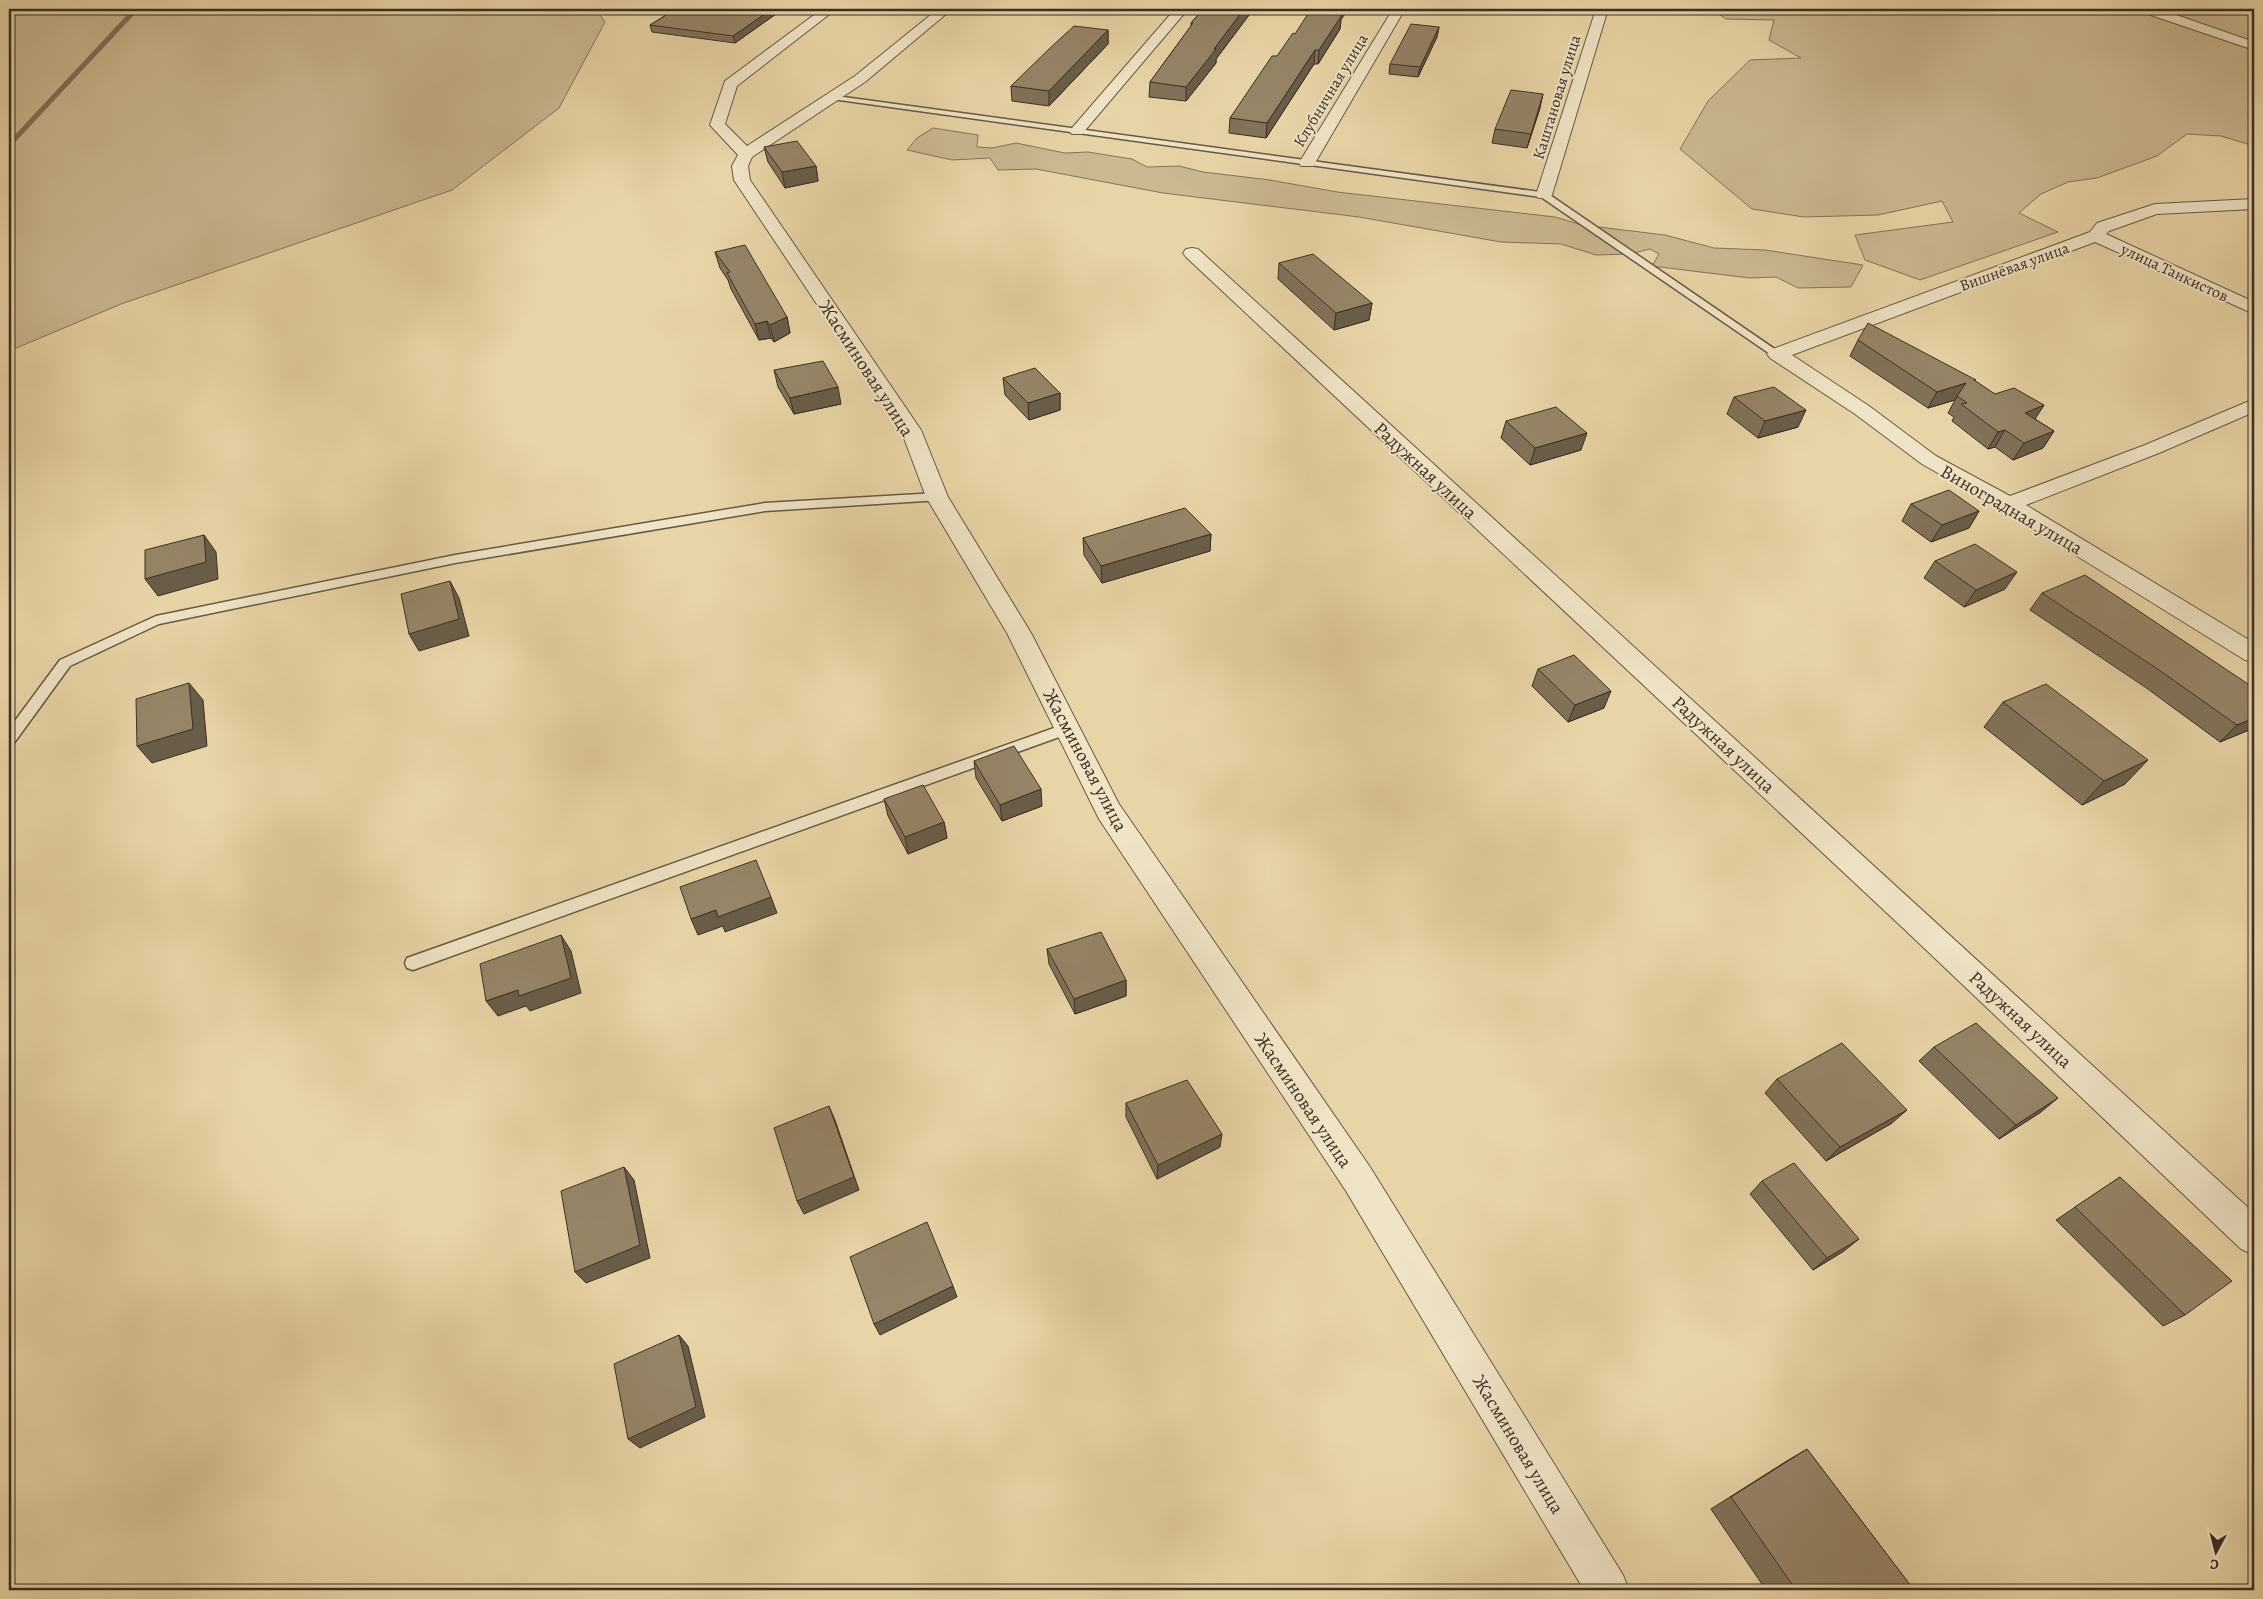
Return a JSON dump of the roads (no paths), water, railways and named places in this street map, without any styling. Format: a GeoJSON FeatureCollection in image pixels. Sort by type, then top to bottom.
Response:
{"type":"FeatureCollection","features":[{"type":"Feature","properties":{"kind":"street"},"geometry":{"type":"LineString","coordinates":[[830,9],[730,84],[717,125],[746,154],[860,79],[946,9]]}},
{"type":"Feature","properties":{"kind":"street"},"geometry":{"type":"LineString","coordinates":[[1076,131],[1182,9]]}},
{"type":"Feature","properties":{"kind":"street","name":"Клубничная улица"},"geometry":{"type":"LineString","coordinates":[[1307,163],[1398,9]]}},
{"type":"Feature","properties":{"kind":"street","name":"Каштановая улица"},"geometry":{"type":"LineString","coordinates":[[1544,195],[1602,9]]}},
{"type":"Feature","properties":{"kind":"street"},"geometry":{"type":"LineString","coordinates":[[2147,9],[2254,46]]}},
{"type":"Feature","properties":{"kind":"street","name":"Жасминовая улица"},"geometry":{"type":"LineString","coordinates":[[746,154],[740,166],[742,180],[912,430],[936,497],[1019,633],[1109,811],[1358,1180],[1608,1590]]}},
{"type":"Feature","properties":{"kind":"street","name":"Вишнёвая улица"},"geometry":{"type":"LineString","coordinates":[[1776,354],[2096,236],[2103,227],[2155,209],[2254,204]]}},
{"type":"Feature","properties":{"kind":"street","name":"улица Танкистов"},"geometry":{"type":"LineString","coordinates":[[2096,236],[2254,309]]}},
{"type":"Feature","properties":{"kind":"street","name":"Радужная улица"},"geometry":{"type":"LineString","coordinates":[[1192,253],[1906,912],[2254,1237]]}},
{"type":"Feature","properties":{"kind":"street","name":"Виноградная улица"},"geometry":{"type":"LineString","coordinates":[[1776,354],[1862,410],[1929,460],[2009,504],[2254,654]]}},
{"type":"Feature","properties":{"kind":"street"},"geometry":{"type":"LineString","coordinates":[[2009,504],[2152,449],[2254,405]]}},
{"type":"Feature","properties":{"kind":"lane"},"geometry":{"type":"LineString","coordinates":[[832,97],[1544,195],[1776,354]]}},
{"type":"Feature","properties":{"kind":"lane"},"geometry":{"type":"LineString","coordinates":[[9,739],[65,663],[156,620],[455,559],[765,507],[936,497]]}},
{"type":"Feature","properties":{"kind":"lane"},"geometry":{"type":"LineString","coordinates":[[413,963],[1068,728]]}},
{"type":"Feature","properties":{"kind":"waterway"},"geometry":{"type":"LineString","coordinates":[[9,145],[136,9]]}}]}
